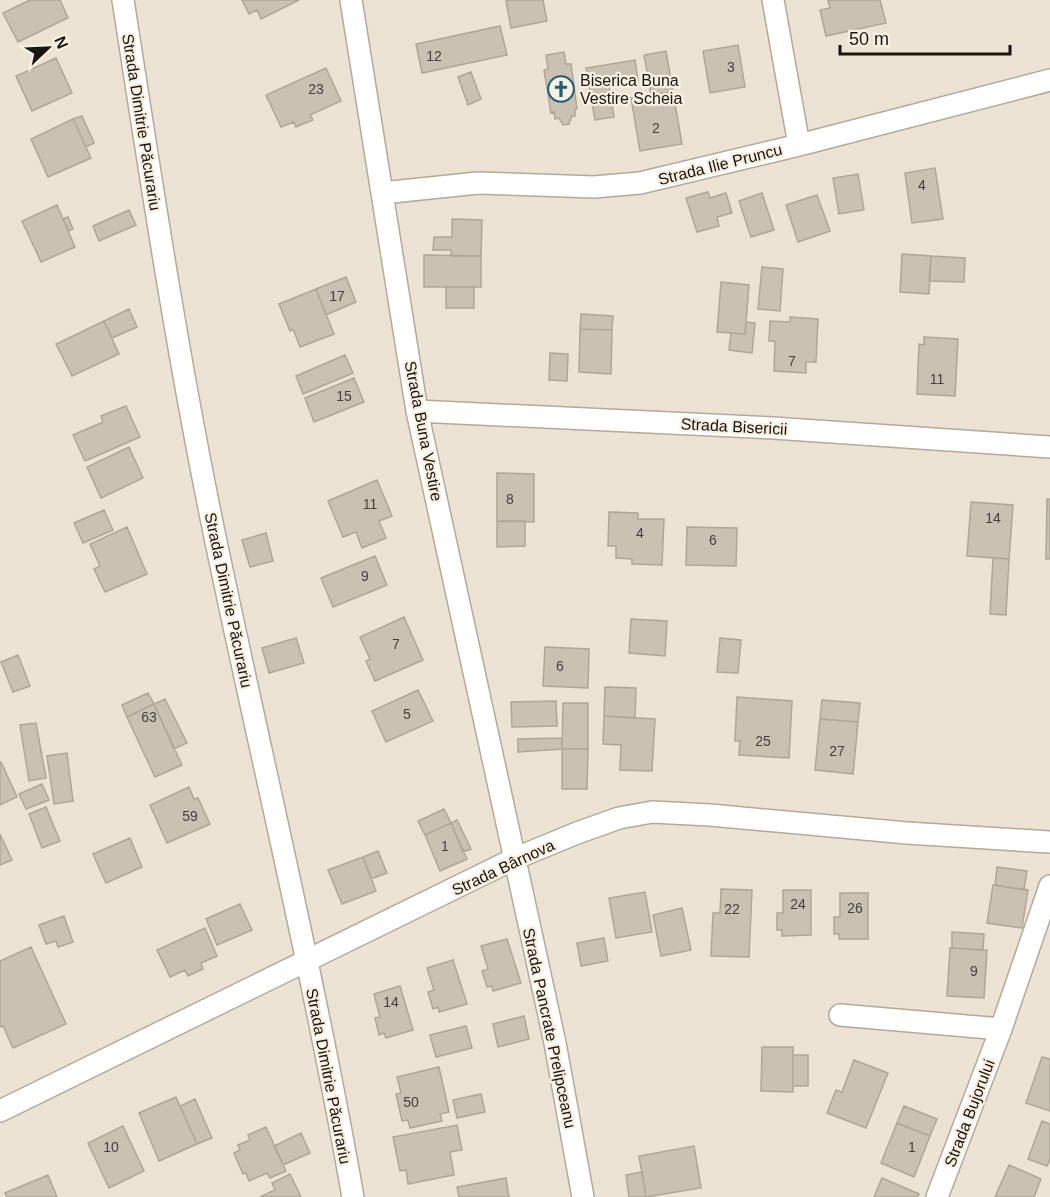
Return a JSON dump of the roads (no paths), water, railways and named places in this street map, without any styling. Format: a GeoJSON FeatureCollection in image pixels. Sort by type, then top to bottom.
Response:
{"type":"FeatureCollection","features":[{"type":"Feature","properties":{"kind":"street","name":"Strada Dimitrie Păcurariu"},"geometry":{"type":"LineString","coordinates":[[123,0],[165,273],[212,523],[333,1086],[352,1197]]}},
{"type":"Feature","properties":{"kind":"street","name":"Strada Buna Vestire"},"geometry":{"type":"LineString","coordinates":[[351,0],[417,411],[514,859]]}},
{"type":"Feature","properties":{"kind":"street"},"geometry":{"type":"LineString","coordinates":[[773,0],[799,145]]}},
{"type":"Feature","properties":{"kind":"street","name":"Strada Ilie Pruncu"},"geometry":{"type":"LineString","coordinates":[[382,193],[477,183],[618,186],[640,183],[799,145],[1050,80]]}},
{"type":"Feature","properties":{"kind":"street","name":"Strada Bisericii"},"geometry":{"type":"LineString","coordinates":[[417,411],[773,428],[1050,447]]}},
{"type":"Feature","properties":{"kind":"street","name":"Strada Bârnova"},"geometry":{"type":"LineString","coordinates":[[0,1111],[514,859],[620,818],[652,812],[1050,842]]}},
{"type":"Feature","properties":{"kind":"street","name":"Strada Pancrate Prelipceanu"},"geometry":{"type":"LineString","coordinates":[[514,859],[555,1043],[584,1197]]}},
{"type":"Feature","properties":{"kind":"street","name":"Strada Bujorului"},"geometry":{"type":"LineString","coordinates":[[937,1197],[1001,1029],[1050,886]]}},
{"type":"Feature","properties":{"kind":"street"},"geometry":{"type":"LineString","coordinates":[[840,1015],[1001,1029]]}},
{"type":"Feature","properties":{"kind":"place","name":"Biserica Buna Vestire Scheia"},"geometry":{"type":"Point","coordinates":[561,89]}}]}
